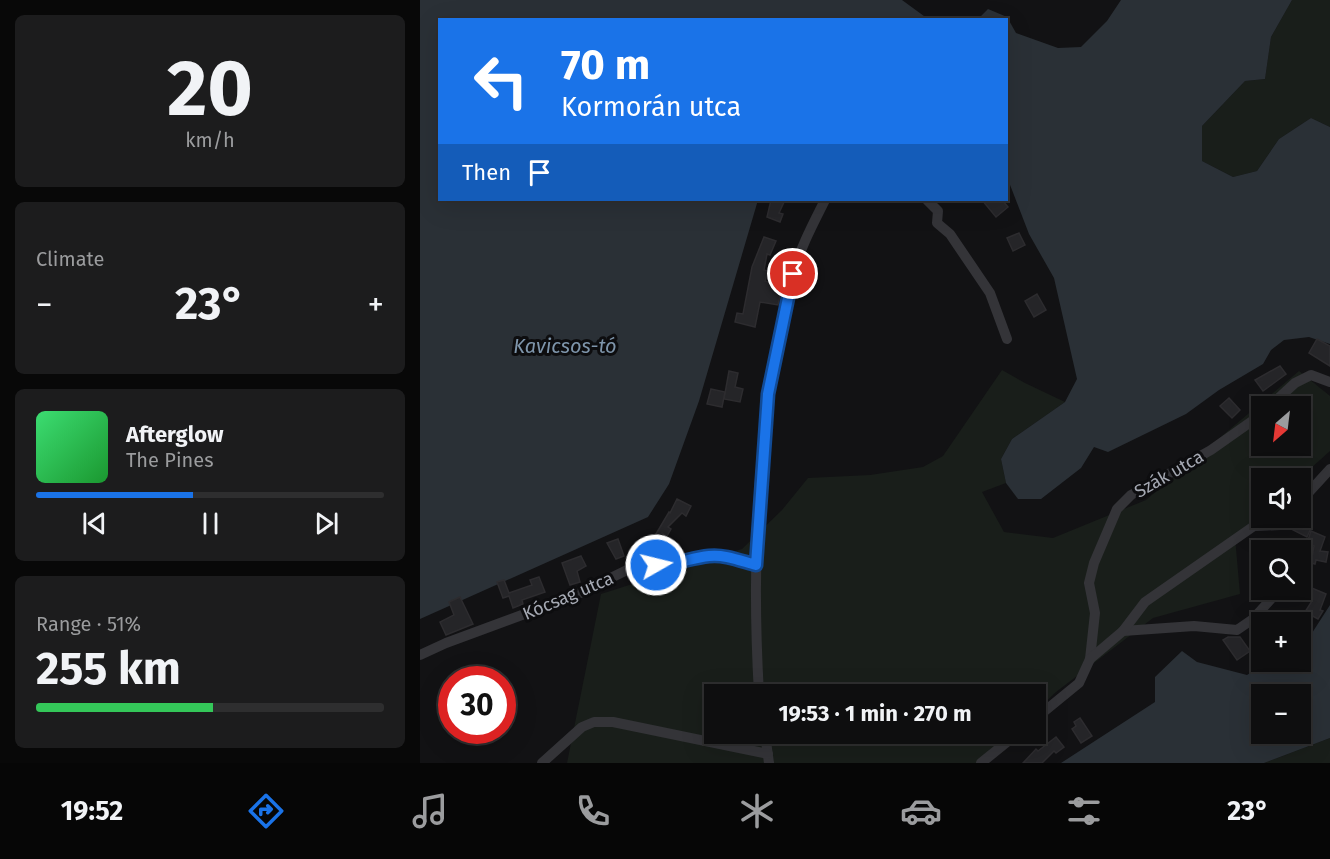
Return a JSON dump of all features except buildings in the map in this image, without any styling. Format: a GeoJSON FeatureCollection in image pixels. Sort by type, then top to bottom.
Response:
{"type":"FeatureCollection","features":[{"type":"Feature","properties":{"kind":"street"},"geometry":{"type":"LineString","coordinates":[[758,684],[755,627],[756,537],[768,394],[793,274],[805,239],[824,201]]}},
{"type":"Feature","properties":{"kind":"street"},"geometry":{"type":"LineString","coordinates":[[928,201],[938,211],[937,223],[950,234],[990,293],[1007,339]]}},
{"type":"Feature","properties":{"kind":"street"},"geometry":{"type":"LineString","coordinates":[[1281,396],[1295,383],[1311,375],[1330,382]]}},
{"type":"Feature","properties":{"kind":"street","name":"Szák utca"},"geometry":{"type":"LineString","coordinates":[[1046,710],[1079,683],[1090,659],[1095,613],[1089,583],[1094,563],[1117,509],[1131,495],[1211,450],[1251,422]]}},
{"type":"Feature","properties":{"kind":"street"},"geometry":{"type":"LineString","coordinates":[[1311,489],[1330,469]]}},
{"type":"Feature","properties":{"kind":"street","name":"Szák utca"},"geometry":{"type":"LineString","coordinates":[[1090,659],[1123,632],[1145,602],[1251,528]]}},
{"type":"Feature","properties":{"kind":"street","name":"Kócsag utca"},"geometry":{"type":"LineString","coordinates":[[420,655],[446,643],[560,602],[627,570],[668,565],[710,556],[725,557],[756,565]]}},
{"type":"Feature","properties":{"kind":"street"},"geometry":{"type":"LineString","coordinates":[[1123,632],[1194,626],[1237,630],[1253,619],[1270,600]]}},
{"type":"Feature","properties":{"kind":"street"},"geometry":{"type":"LineString","coordinates":[[542,763],[582,727],[594,722],[613,722],[769,759],[767,744]]}},
{"type":"Feature","properties":{"kind":"street"},"geometry":{"type":"LineString","coordinates":[[981,763],[1005,744]]}},
{"type":"Feature","properties":{"kind":"shaded area"},"geometry":{"type":"Polygon","coordinates":[[[1292,0],[1330,0],[1330,127],[1311,118],[1279,139],[1257,171],[1233,177],[1202,161],[1202,126],[1245,81],[1265,79],[1271,37],[1292,0]]]}},
{"type":"Feature","properties":{"kind":"shaded area"},"geometry":{"type":"Polygon","coordinates":[[[1002,370],[1065,402],[1012,439],[1001,459],[1006,483],[982,492],[1004,532],[1053,538],[1146,500],[1251,411],[1251,456],[1311,456],[1311,396],[1269,396],[1299,371],[1330,396],[1330,451],[1311,468],[1251,468],[1251,522],[1235,537],[1240,594],[1153,618],[1046,702],[1046,684],[704,684],[704,744],[1001,744],[980,763],[567,763],[601,594],[742,549],[782,510],[808,478],[870,475],[923,467],[943,456],[1002,370]]]}},
{"type":"Feature","properties":{"kind":"shaded area"},"geometry":{"type":"Polygon","coordinates":[[[1330,738],[1330,763],[1264,763],[1330,738]]]}},
{"type":"Feature","properties":{"kind":"water","name":"Kavicsos-tó"},"geometry":{"type":"Polygon","coordinates":[[[420,0],[902,0],[927,18],[438,18],[438,201],[758,201],[699,401],[669,484],[648,517],[420,619],[420,0]]]}},
{"type":"Feature","properties":{"kind":"water"},"geometry":{"type":"Polygon","coordinates":[[[1121,0],[1292,0],[1271,37],[1265,79],[1245,81],[1202,126],[1202,161],[1233,177],[1257,171],[1279,139],[1311,118],[1330,127],[1330,344],[1309,337],[1284,340],[1271,350],[1263,364],[1219,390],[1186,414],[1108,452],[1094,447],[1081,468],[1041,499],[1018,499],[1006,483],[1001,459],[1012,439],[1065,402],[1077,379],[1054,278],[1029,234],[1008,180],[1008,19],[1016,33],[1058,48],[1081,47],[1107,21],[1121,0]]]}},
{"type":"Feature","properties":{"kind":"water"},"geometry":{"type":"Polygon","coordinates":[[[988,9],[1008,18],[979,18],[988,9]]]}},
{"type":"Feature","properties":{"kind":"water"},"geometry":{"type":"Polygon","coordinates":[[[1330,605],[1330,738],[1264,763],[1061,763],[1155,702],[1155,677],[1182,651],[1197,662],[1247,675],[1252,672],[1311,672],[1311,634],[1330,605]]]}},
{"type":"Feature","properties":{"kind":"route"},"geometry":{"type":"LineString","coordinates":[[656,565],[668,565],[710,556],[725,557],[756,565],[768,394],[793,274]]}}]}
